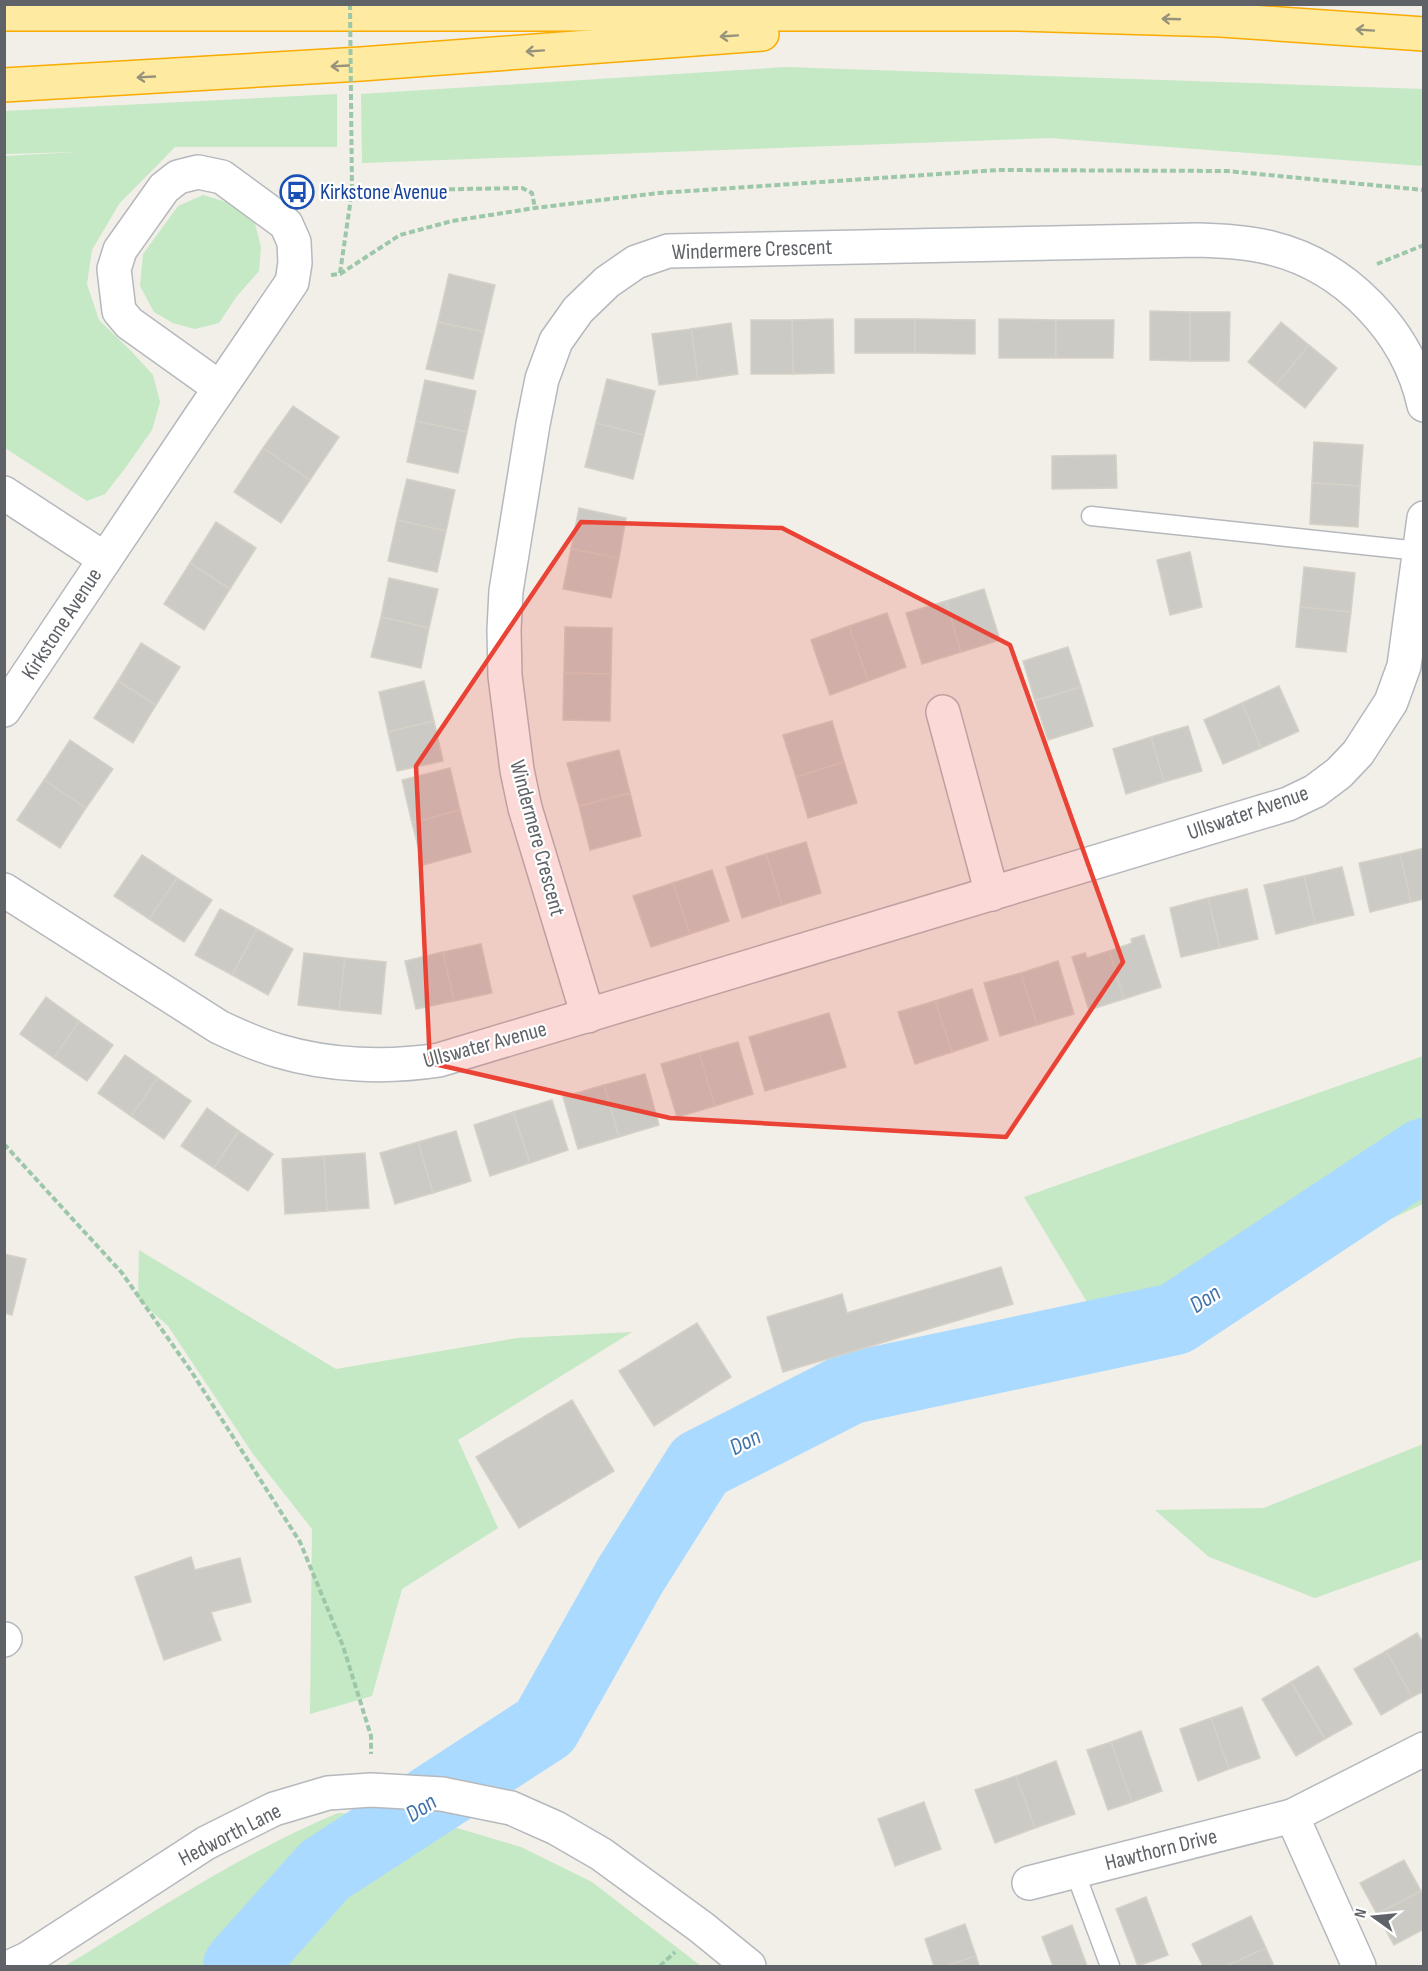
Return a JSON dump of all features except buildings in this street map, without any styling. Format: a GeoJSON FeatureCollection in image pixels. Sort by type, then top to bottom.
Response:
{"type":"FeatureCollection","features":[{"type":"Feature","properties":{"kind":"highway"},"geometry":{"type":"LineString","coordinates":[[4,14],[1018,14],[1221,20],[1424,34]]}},
{"type":"Feature","properties":{"kind":"highway"},"geometry":{"type":"LineString","coordinates":[[4,85],[361,64],[1018,14]]}},
{"type":"Feature","properties":{"kind":"street","name":"Kirkstone Avenue"},"geometry":{"type":"LineString","coordinates":[[4,710],[292,282],[295,263],[294,242],[286,224],[222,177],[198,172],[178,177],[164,188],[120,250],[114,269],[119,311],[129,323],[220,388]]}},
{"type":"Feature","properties":{"kind":"street","name":"Windermere Crescent"},"geometry":{"type":"LineString","coordinates":[[588,1016],[525,808],[504,676],[504,630],[506,591],[542,379],[556,341],[578,310],[608,282],[636,262],[668,251],[1198,240],[1239,242],[1273,248],[1306,260],[1339,279],[1369,304],[1391,332],[1410,364],[1424,405]]}},
{"type":"Feature","properties":{"kind":"street"},"geometry":{"type":"LineString","coordinates":[[4,493],[105,559]]}},
{"type":"Feature","properties":{"kind":"street","name":"Ullswater Avenue"},"geometry":{"type":"LineString","coordinates":[[4,890],[219,1027],[249,1041],[280,1052],[342,1062],[410,1065],[439,1060],[1288,804],[1315,791],[1339,773],[1358,753],[1391,702],[1404,666],[1424,518]]}},
{"type":"Feature","properties":{"kind":"street"},"geometry":{"type":"LineString","coordinates":[[943,712],[992,894]]}},
{"type":"Feature","properties":{"kind":"street","name":"Hawthorn Drive"},"geometry":{"type":"LineString","coordinates":[[1029,1883],[1292,1816],[1424,1749]]}},
{"type":"Feature","properties":{"kind":"street","name":"Hedworth Lane"},"geometry":{"type":"LineString","coordinates":[[12,1966],[27,1959],[206,1844],[274,1809],[328,1793],[371,1790],[442,1794],[511,1808],[556,1828],[601,1854],[701,1927],[748,1966]]}},
{"type":"Feature","properties":{"kind":"street"},"geometry":{"type":"LineString","coordinates":[[1292,1816],[1359,1966]]}},
{"type":"Feature","properties":{"kind":"lane"},"geometry":{"type":"LineString","coordinates":[[1091,516],[1419,551]]}},
{"type":"Feature","properties":{"kind":"lane"},"geometry":{"type":"LineString","coordinates":[[1075,1872],[1110,1966]]}},
{"type":"Feature","properties":{"kind":"path"},"geometry":{"type":"LineString","coordinates":[[340,274],[352,192],[350,4]]}},
{"type":"Feature","properties":{"kind":"path"},"geometry":{"type":"LineString","coordinates":[[292,282],[340,274],[400,235],[452,221],[535,208],[659,194],[998,170],[1227,171],[1424,190]]}},
{"type":"Feature","properties":{"kind":"path"},"geometry":{"type":"LineString","coordinates":[[352,192],[522,188],[532,193],[535,208]]}},
{"type":"Feature","properties":{"kind":"path"},"geometry":{"type":"LineString","coordinates":[[4,1144],[122,1272],[191,1371],[300,1542],[343,1646],[371,1736],[371,1790]]}},
{"type":"Feature","properties":{"kind":"highlighted area"},"geometry":{"type":"Polygon","coordinates":[[[581,522],[782,528],[1010,645],[1123,962],[1006,1137],[670,1118],[430,1063],[416,766],[581,522]]]}},
{"type":"Feature","properties":{"kind":"green space"},"geometry":{"type":"Polygon","coordinates":[[[786,67],[1423,89],[1423,166],[1050,138],[362,163],[361,94],[786,67]]]}},
{"type":"Feature","properties":{"kind":"green space"},"geometry":{"type":"Polygon","coordinates":[[[337,94],[337,147],[175,147],[119,204],[92,250],[87,284],[99,320],[153,375],[160,402],[152,430],[105,494],[87,501],[5,448],[5,156],[77,152],[5,154],[5,111],[337,94]]]}},
{"type":"Feature","properties":{"kind":"green space"},"geometry":{"type":"Polygon","coordinates":[[[203,195],[236,205],[255,223],[261,247],[259,271],[237,296],[219,323],[195,329],[173,323],[154,312],[140,286],[143,254],[178,206],[203,195]]]}},
{"type":"Feature","properties":{"kind":"green space"},"geometry":{"type":"Polygon","coordinates":[[[1423,1056],[1423,1204],[1114,1347],[1024,1197],[1423,1056]]]}},
{"type":"Feature","properties":{"kind":"green space"},"geometry":{"type":"Polygon","coordinates":[[[139,1250],[336,1369],[517,1338],[632,1332],[458,1440],[498,1528],[402,1589],[372,1696],[310,1714],[312,1529],[253,1454],[168,1326],[138,1299],[139,1250]]]}},
{"type":"Feature","properties":{"kind":"green space"},"geometry":{"type":"Polygon","coordinates":[[[1423,1444],[1423,1559],[1315,1598],[1209,1557],[1155,1510],[1264,1508],[1423,1444]]]}},
{"type":"Feature","properties":{"kind":"green space"},"geometry":{"type":"Polygon","coordinates":[[[338,1813],[420,1817],[521,1847],[592,1882],[701,1966],[65,1966],[233,1865],[267,1846],[338,1813]]]}},
{"type":"Feature","properties":{"kind":"waterway","name":"Don"},"geometry":{"type":"LineString","coordinates":[[239,1966],[325,1870],[545,1727],[630,1576],[700,1465],[851,1388],[1175,1319],[1424,1154]]}},
{"type":"Feature","properties":{"kind":"place","name":"Kirkstone Avenue"},"geometry":{"type":"Point","coordinates":[297,192]}}]}
